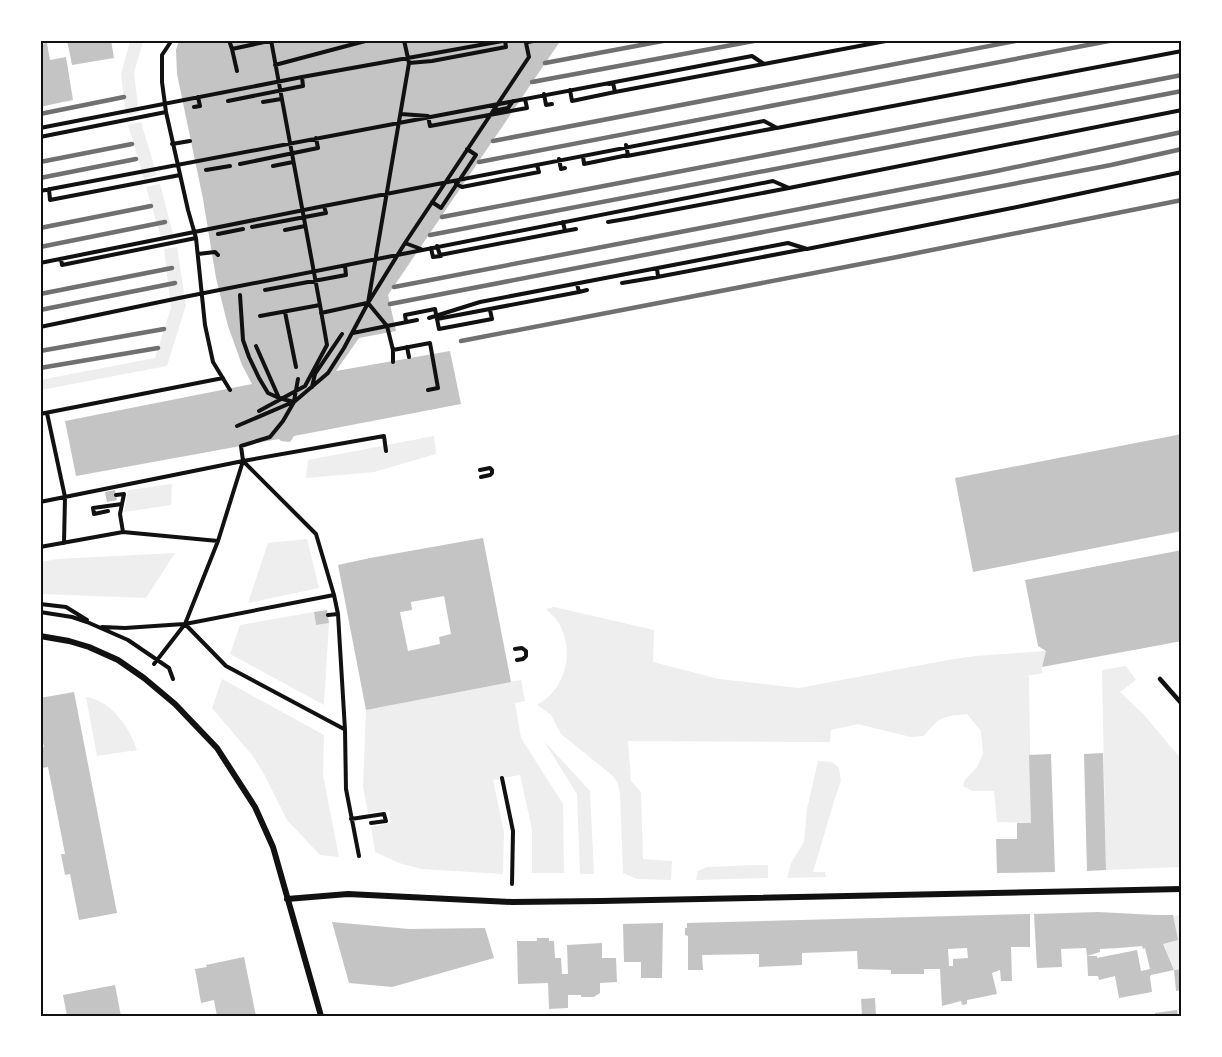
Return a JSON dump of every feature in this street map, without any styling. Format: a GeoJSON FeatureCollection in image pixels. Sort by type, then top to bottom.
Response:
{"type":"FeatureCollection","features":[{"type":"Feature","properties":{"kind":"street"},"geometry":{"type":"LineString","coordinates":[[40,636],[89,647],[118,660],[144,678],[182,711],[217,748],[255,807],[273,847],[321,1017]]}},
{"type":"Feature","properties":{"kind":"street"},"geometry":{"type":"LineString","coordinates":[[287,899],[348,894],[512,902],[1182,889]]}},
{"type":"Feature","properties":{"kind":"lane"},"geometry":{"type":"LineString","coordinates":[[1160,679],[1182,704]]}},
{"type":"Feature","properties":{"kind":"path"},"geometry":{"type":"LineString","coordinates":[[172,40],[162,55],[162,81],[166,112],[196,238],[205,325],[213,362],[230,390]]}},
{"type":"Feature","properties":{"kind":"path"},"geometry":{"type":"LineString","coordinates":[[230,40],[237,71]]}},
{"type":"Feature","properties":{"kind":"path"},"geometry":{"type":"LineString","coordinates":[[275,65],[369,40]]}},
{"type":"Feature","properties":{"kind":"path"},"geometry":{"type":"LineString","coordinates":[[393,362],[393,350],[387,326],[368,303],[409,63],[404,40]]}},
{"type":"Feature","properties":{"kind":"path"},"geometry":{"type":"LineString","coordinates":[[237,426],[294,402],[328,373],[405,243],[529,57],[527,42],[537,40]]}},
{"type":"Feature","properties":{"kind":"path"},"geometry":{"type":"LineString","coordinates":[[587,97],[891,40]]}},
{"type":"Feature","properties":{"kind":"path"},"geometry":{"type":"LineString","coordinates":[[232,49],[272,41],[327,345],[305,386],[259,411]]}},
{"type":"Feature","properties":{"kind":"path"},"geometry":{"type":"LineString","coordinates":[[257,86],[507,41],[506,47],[409,63]]}},
{"type":"Feature","properties":{"kind":"path"},"geometry":{"type":"LineString","coordinates":[[450,51],[452,57],[455,56]]}},
{"type":"Feature","properties":{"kind":"path"},"geometry":{"type":"LineString","coordinates":[[624,157],[1182,51]]}},
{"type":"Feature","properties":{"kind":"path"},"geometry":{"type":"LineString","coordinates":[[40,191],[752,56],[764,64]]}},
{"type":"Feature","properties":{"kind":"path"},"geometry":{"type":"LineString","coordinates":[[228,101],[303,86],[302,77]]}},
{"type":"Feature","properties":{"kind":"path"},"geometry":{"type":"LineString","coordinates":[[610,93],[619,91],[617,81]]}},
{"type":"Feature","properties":{"kind":"path"},"geometry":{"type":"LineString","coordinates":[[40,128],[278,82]]}},
{"type":"Feature","properties":{"kind":"path"},"geometry":{"type":"LineString","coordinates":[[544,95],[585,88],[613,83],[615,92],[572,101],[570,90]]}},
{"type":"Feature","properties":{"kind":"path"},"geometry":{"type":"LineString","coordinates":[[250,96],[256,94],[257,86]]}},
{"type":"Feature","properties":{"kind":"path"},"geometry":{"type":"LineString","coordinates":[[544,95],[546,105],[552,104]]}},
{"type":"Feature","properties":{"kind":"path"},"geometry":{"type":"LineString","coordinates":[[194,107],[200,106],[198,97]]}},
{"type":"Feature","properties":{"kind":"path"},"geometry":{"type":"LineString","coordinates":[[263,102],[281,99]]}},
{"type":"Feature","properties":{"kind":"path"},"geometry":{"type":"LineString","coordinates":[[401,114],[428,116],[430,126],[526,108],[523,99]]}},
{"type":"Feature","properties":{"kind":"path"},"geometry":{"type":"LineString","coordinates":[[493,111],[508,108],[512,101],[523,99]]}},
{"type":"Feature","properties":{"kind":"path"},"geometry":{"type":"LineString","coordinates":[[636,217],[1182,110]]}},
{"type":"Feature","properties":{"kind":"path"},"geometry":{"type":"LineString","coordinates":[[459,111],[461,120],[469,119]]}},
{"type":"Feature","properties":{"kind":"path"},"geometry":{"type":"LineString","coordinates":[[40,137],[166,112]]}},
{"type":"Feature","properties":{"kind":"path"},"geometry":{"type":"LineString","coordinates":[[40,263],[764,121],[777,128]]}},
{"type":"Feature","properties":{"kind":"path"},"geometry":{"type":"LineString","coordinates":[[240,164],[318,148],[316,138]]}},
{"type":"Feature","properties":{"kind":"path"},"geometry":{"type":"LineString","coordinates":[[172,144],[190,141]]}},
{"type":"Feature","properties":{"kind":"path"},"geometry":{"type":"LineString","coordinates":[[270,150],[290,146]]}},
{"type":"Feature","properties":{"kind":"path"},"geometry":{"type":"LineString","coordinates":[[471,177],[626,146],[628,155],[584,164],[583,156]]}},
{"type":"Feature","properties":{"kind":"path"},"geometry":{"type":"LineString","coordinates":[[599,160],[639,153],[637,146]]}},
{"type":"Feature","properties":{"kind":"path"},"geometry":{"type":"LineString","coordinates":[[261,159],[266,158],[264,148]]}},
{"type":"Feature","properties":{"kind":"path"},"geometry":{"type":"LineString","coordinates":[[432,202],[441,208],[476,155],[467,149]]}},
{"type":"Feature","properties":{"kind":"path"},"geometry":{"type":"LineString","coordinates":[[208,159],[210,170],[206,170],[230,166]]}},
{"type":"Feature","properties":{"kind":"path"},"geometry":{"type":"LineString","coordinates":[[558,160],[561,169],[565,168]]}},
{"type":"Feature","properties":{"kind":"path"},"geometry":{"type":"LineString","coordinates":[[273,166],[293,162]]}},
{"type":"Feature","properties":{"kind":"path"},"geometry":{"type":"LineString","coordinates":[[456,184],[462,187],[539,172],[537,165]]}},
{"type":"Feature","properties":{"kind":"path"},"geometry":{"type":"LineString","coordinates":[[652,278],[1017,207],[1182,172]]}},
{"type":"Feature","properties":{"kind":"path"},"geometry":{"type":"LineString","coordinates":[[464,173],[471,177],[474,185],[521,176]]}},
{"type":"Feature","properties":{"kind":"path"},"geometry":{"type":"LineString","coordinates":[[49,189],[50,200],[180,175]]}},
{"type":"Feature","properties":{"kind":"path"},"geometry":{"type":"LineString","coordinates":[[40,327],[773,180],[789,188]]}},
{"type":"Feature","properties":{"kind":"path"},"geometry":{"type":"LineString","coordinates":[[608,222],[650,212],[649,205]]}},
{"type":"Feature","properties":{"kind":"path"},"geometry":{"type":"LineString","coordinates":[[252,227],[326,213],[324,206]]}},
{"type":"Feature","properties":{"kind":"path"},"geometry":{"type":"LineString","coordinates":[[282,213],[302,209]]}},
{"type":"Feature","properties":{"kind":"path"},"geometry":{"type":"LineString","coordinates":[[273,216],[273,223]]}},
{"type":"Feature","properties":{"kind":"path"},"geometry":{"type":"LineString","coordinates":[[563,222],[565,231]]}},
{"type":"Feature","properties":{"kind":"path"},"geometry":{"type":"LineString","coordinates":[[223,226],[224,232],[218,234],[243,229]]}},
{"type":"Feature","properties":{"kind":"path"},"geometry":{"type":"LineString","coordinates":[[285,230],[305,226]]}},
{"type":"Feature","properties":{"kind":"path"},"geometry":{"type":"LineString","coordinates":[[440,246],[440,255],[576,229]]}},
{"type":"Feature","properties":{"kind":"path"},"geometry":{"type":"LineString","coordinates":[[482,238],[483,246],[533,237]]}},
{"type":"Feature","properties":{"kind":"path"},"geometry":{"type":"LineString","coordinates":[[61,259],[62,265],[196,238]]}},
{"type":"Feature","properties":{"kind":"path"},"geometry":{"type":"LineString","coordinates":[[405,243],[420,249],[479,238],[481,248],[433,257],[431,248]]}},
{"type":"Feature","properties":{"kind":"path"},"geometry":{"type":"LineString","coordinates":[[429,318],[480,302],[788,243],[807,249]]}},
{"type":"Feature","properties":{"kind":"path"},"geometry":{"type":"LineString","coordinates":[[198,254],[215,252],[218,255]]}},
{"type":"Feature","properties":{"kind":"path"},"geometry":{"type":"LineString","coordinates":[[265,290],[346,275],[345,266]]}},
{"type":"Feature","properties":{"kind":"path"},"geometry":{"type":"LineString","coordinates":[[622,283],[658,277],[657,268]]}},
{"type":"Feature","properties":{"kind":"path"},"geometry":{"type":"LineString","coordinates":[[296,276],[314,272]]}},
{"type":"Feature","properties":{"kind":"path"},"geometry":{"type":"LineString","coordinates":[[285,278],[285,287]]}},
{"type":"Feature","properties":{"kind":"path"},"geometry":{"type":"LineString","coordinates":[[577,284],[579,292]]}},
{"type":"Feature","properties":{"kind":"path"},"geometry":{"type":"LineString","coordinates":[[437,319],[587,290]]}},
{"type":"Feature","properties":{"kind":"path"},"geometry":{"type":"LineString","coordinates":[[240,295],[243,340],[259,378],[268,393],[294,402]]}},
{"type":"Feature","properties":{"kind":"path"},"geometry":{"type":"LineString","coordinates":[[321,313],[368,303]]}},
{"type":"Feature","properties":{"kind":"path"},"geometry":{"type":"LineString","coordinates":[[260,316],[320,305]]}},
{"type":"Feature","properties":{"kind":"path"},"geometry":{"type":"LineString","coordinates":[[406,322],[405,315],[435,309],[439,328],[492,319],[490,310],[449,318],[448,312]]}},
{"type":"Feature","properties":{"kind":"path"},"geometry":{"type":"LineString","coordinates":[[285,312],[296,367]]}},
{"type":"Feature","properties":{"kind":"path"},"geometry":{"type":"LineString","coordinates":[[352,333],[417,320]]}},
{"type":"Feature","properties":{"kind":"path"},"geometry":{"type":"LineString","coordinates":[[312,387],[315,374],[342,334]]}},
{"type":"Feature","properties":{"kind":"path"},"geometry":{"type":"LineString","coordinates":[[393,350],[430,344],[438,388],[428,390]]}},
{"type":"Feature","properties":{"kind":"path"},"geometry":{"type":"LineString","coordinates":[[256,346],[279,398]]}},
{"type":"Feature","properties":{"kind":"path"},"geometry":{"type":"LineString","coordinates":[[407,347],[409,357]]}},
{"type":"Feature","properties":{"kind":"path"},"geometry":{"type":"LineString","coordinates":[[40,414],[223,378]]}},
{"type":"Feature","properties":{"kind":"path"},"geometry":{"type":"LineString","coordinates":[[144,678],[185,624],[218,542],[243,461],[241,446],[270,437],[294,402],[298,379]]}},
{"type":"Feature","properties":{"kind":"path"},"geometry":{"type":"LineString","coordinates":[[47,413],[65,497],[64,543]]}},
{"type":"Feature","properties":{"kind":"path"},"geometry":{"type":"LineString","coordinates":[[40,502],[243,461],[384,436],[386,451]]}},
{"type":"Feature","properties":{"kind":"path"},"geometry":{"type":"LineString","coordinates":[[243,461],[316,534],[334,595],[338,614],[346,789],[358,856]]}},
{"type":"Feature","properties":{"kind":"path"},"geometry":{"type":"LineString","coordinates":[[480,470],[490,468],[492,470],[490,475],[481,477]]}},
{"type":"Feature","properties":{"kind":"path"},"geometry":{"type":"LineString","coordinates":[[116,495],[124,494],[120,514],[123,532]]}},
{"type":"Feature","properties":{"kind":"path"},"geometry":{"type":"LineString","coordinates":[[108,511],[94,514],[93,508],[122,504]]}},
{"type":"Feature","properties":{"kind":"path"},"geometry":{"type":"LineString","coordinates":[[40,547],[123,532],[218,542]]}},
{"type":"Feature","properties":{"kind":"path"},"geometry":{"type":"LineString","coordinates":[[40,604],[66,607],[98,630],[185,624],[334,595]]}},
{"type":"Feature","properties":{"kind":"path"},"geometry":{"type":"LineString","coordinates":[[328,615],[338,614]]}},
{"type":"Feature","properties":{"kind":"path"},"geometry":{"type":"LineString","coordinates":[[185,624],[226,666],[345,730]]}},
{"type":"Feature","properties":{"kind":"path"},"geometry":{"type":"LineString","coordinates":[[515,649],[522,648],[526,651],[523,659],[517,660]]}},
{"type":"Feature","properties":{"kind":"path"},"geometry":{"type":"LineString","coordinates":[[502,778],[513,831],[512,902]]}},
{"type":"Feature","properties":{"kind":"path"},"geometry":{"type":"LineString","coordinates":[[351,819],[384,814],[386,821],[371,823]]}},
{"type":"Feature","properties":{"kind":"shaded area"},"geometry":{"type":"Polygon","coordinates":[[[130,41],[143,41],[134,73],[139,113],[126,116],[121,74],[130,41]]]}},
{"type":"Feature","properties":{"kind":"shaded area"},"geometry":{"type":"Polygon","coordinates":[[[141,122],[157,175],[144,179],[128,125],[141,122]]]}},
{"type":"Feature","properties":{"kind":"shaded area"},"geometry":{"type":"Polygon","coordinates":[[[160,184],[174,238],[162,241],[146,187],[160,184]]]}},
{"type":"Feature","properties":{"kind":"shaded area"},"geometry":{"type":"Polygon","coordinates":[[[177,247],[186,305],[167,366],[41,390],[40,380],[155,358],[171,308],[164,249],[177,247]]]}},
{"type":"Feature","properties":{"kind":"shaded area"},"geometry":{"type":"Polygon","coordinates":[[[434,436],[436,454],[374,472],[306,478],[308,460],[434,436]]]}},
{"type":"Feature","properties":{"kind":"shaded area"},"geometry":{"type":"Polygon","coordinates":[[[172,484],[171,505],[124,512],[128,490],[172,484]]]}},
{"type":"Feature","properties":{"kind":"shaded area"},"geometry":{"type":"Polygon","coordinates":[[[307,539],[319,588],[248,603],[268,543],[307,539]]]}},
{"type":"Feature","properties":{"kind":"shaded area"},"geometry":{"type":"Polygon","coordinates":[[[175,553],[146,598],[41,594],[41,562],[57,559],[175,553]]]}},
{"type":"Feature","properties":{"kind":"shaded area"},"geometry":{"type":"Polygon","coordinates":[[[554,607],[654,630],[653,662],[719,679],[799,688],[948,660],[1046,651],[1042,673],[1017,678],[1029,676],[1031,823],[997,822],[994,791],[972,791],[963,786],[965,780],[977,767],[983,754],[981,731],[967,714],[942,718],[924,736],[911,737],[858,724],[831,730],[830,742],[628,741],[631,781],[641,792],[643,859],[672,861],[671,880],[637,879],[623,873],[618,784],[613,776],[561,734],[551,715],[537,705],[557,686],[567,657],[565,637],[556,619],[546,609],[554,607]]]}},
{"type":"Feature","properties":{"kind":"shaded area"},"geometry":{"type":"Polygon","coordinates":[[[314,612],[316,625],[329,623],[324,705],[230,654],[240,625],[314,612]]]}},
{"type":"Feature","properties":{"kind":"shaded area"},"geometry":{"type":"Polygon","coordinates":[[[1126,666],[1136,680],[1120,692],[1145,716],[1181,759],[1181,867],[1106,870],[1102,670],[1126,666]]]}},
{"type":"Feature","properties":{"kind":"shaded area"},"geometry":{"type":"Polygon","coordinates":[[[222,679],[324,735],[323,775],[339,857],[320,855],[287,820],[252,755],[212,708],[222,679]]]}},
{"type":"Feature","properties":{"kind":"shaded area"},"geometry":{"type":"Polygon","coordinates":[[[521,680],[525,701],[515,703],[521,738],[563,804],[564,873],[532,873],[532,829],[520,775],[493,780],[504,832],[503,874],[422,869],[399,863],[375,852],[371,827],[391,823],[389,810],[368,813],[363,787],[366,710],[521,680]]]}},
{"type":"Feature","properties":{"kind":"shaded area"},"geometry":{"type":"Polygon","coordinates":[[[86,697],[104,704],[118,716],[137,750],[97,756],[86,697]]]}},
{"type":"Feature","properties":{"kind":"shaded area"},"geometry":{"type":"Polygon","coordinates":[[[544,741],[590,791],[594,874],[580,874],[577,794],[544,741]]]}},
{"type":"Feature","properties":{"kind":"shaded area"},"geometry":{"type":"Polygon","coordinates":[[[818,761],[832,762],[839,768],[841,781],[813,872],[825,872],[826,877],[787,878],[791,863],[804,842],[807,809],[818,761]]]}},
{"type":"Feature","properties":{"kind":"shaded area"},"geometry":{"type":"Polygon","coordinates":[[[768,865],[768,878],[696,880],[698,871],[707,867],[768,865]]]}},
{"type":"Feature","properties":{"kind":"shaded area"},"geometry":{"type":"Polygon","coordinates":[[[1181,915],[1181,969],[1174,970],[1163,944],[1173,916],[1181,915]]]}},
{"type":"Feature","properties":{"kind":"building"},"geometry":{"type":"Polygon","coordinates":[[[67,40],[111,40],[114,58],[72,65],[67,40]]]}},
{"type":"Feature","properties":{"kind":"building"},"geometry":{"type":"Polygon","coordinates":[[[179,40],[561,40],[388,295],[396,331],[359,338],[336,371],[450,351],[461,404],[294,436],[290,442],[279,439],[76,476],[65,421],[252,384],[242,365],[228,326],[216,278],[203,199],[177,74],[176,50],[179,40]]]}},
{"type":"Feature","properties":{"kind":"building"},"geometry":{"type":"Polygon","coordinates":[[[47,43],[50,60],[66,57],[73,100],[44,106],[40,110],[40,44],[47,43]]]}},
{"type":"Feature","properties":{"kind":"building"},"geometry":{"type":"Polygon","coordinates":[[[1182,434],[1182,531],[973,572],[955,478],[1182,434]]]}},
{"type":"Feature","properties":{"kind":"building"},"geometry":{"type":"Polygon","coordinates":[[[115,490],[117,500],[107,502],[105,492],[115,490]]]}},
{"type":"Feature","properties":{"kind":"building"},"geometry":{"type":"Polygon","coordinates":[[[483,538],[511,682],[366,710],[338,565],[483,538]],[[444,596],[411,602],[412,610],[400,612],[408,651],[440,644],[439,637],[451,634],[444,596]]]}},
{"type":"Feature","properties":{"kind":"building"},"geometry":{"type":"Polygon","coordinates":[[[1182,550],[1182,641],[1042,667],[1046,651],[1038,646],[1025,580],[1182,550]]]}},
{"type":"Feature","properties":{"kind":"building"},"geometry":{"type":"Polygon","coordinates":[[[327,610],[329,623],[316,625],[314,612],[327,610]]]}},
{"type":"Feature","properties":{"kind":"building"},"geometry":{"type":"Polygon","coordinates":[[[74,692],[117,913],[79,920],[70,874],[65,875],[61,854],[65,854],[48,767],[42,768],[40,758],[40,748],[44,747],[40,729],[40,698],[74,692]]]}},
{"type":"Feature","properties":{"kind":"building"},"geometry":{"type":"Polygon","coordinates":[[[1103,753],[1106,870],[1087,871],[1084,754],[1103,753]]]}},
{"type":"Feature","properties":{"kind":"building"},"geometry":{"type":"Polygon","coordinates":[[[1051,754],[1055,872],[997,873],[996,839],[1017,839],[1017,823],[1031,823],[1029,755],[1051,754]]]}},
{"type":"Feature","properties":{"kind":"building"},"geometry":{"type":"Polygon","coordinates":[[[1098,912],[1173,915],[1178,940],[1163,944],[1174,970],[1151,975],[1152,992],[1119,998],[1115,976],[1099,980],[1098,976],[1088,976],[1086,948],[1061,949],[1062,967],[1037,968],[1034,914],[1098,912]],[[1142,946],[1100,949],[1100,952],[1087,956],[1097,956],[1097,958],[1137,950],[1141,971],[1150,969],[1145,948],[1143,949],[1142,946]]]}},
{"type":"Feature","properties":{"kind":"building"},"geometry":{"type":"Polygon","coordinates":[[[1030,914],[1030,947],[1011,947],[1012,981],[1001,981],[1000,970],[992,973],[997,994],[967,1000],[967,1004],[962,1005],[961,1001],[942,1006],[940,969],[924,969],[924,974],[891,974],[891,970],[858,969],[857,951],[802,953],[802,965],[759,967],[759,954],[702,955],[703,970],[688,970],[688,936],[685,935],[687,923],[1030,914]],[[967,948],[948,949],[949,966],[953,966],[953,959],[968,958],[967,948]]]}},
{"type":"Feature","properties":{"kind":"building"},"geometry":{"type":"Polygon","coordinates":[[[332,922],[409,929],[485,928],[494,958],[392,987],[349,983],[332,922]]]}},
{"type":"Feature","properties":{"kind":"building"},"geometry":{"type":"Polygon","coordinates":[[[663,923],[662,978],[641,978],[641,962],[624,962],[623,924],[663,923]]]}},
{"type":"Feature","properties":{"kind":"building"},"geometry":{"type":"Polygon","coordinates":[[[537,938],[549,938],[549,941],[554,941],[555,958],[561,958],[562,974],[568,974],[567,945],[602,943],[602,958],[616,958],[617,982],[600,983],[600,993],[594,997],[568,995],[568,1008],[549,1009],[548,983],[518,984],[517,941],[537,941],[537,938]]]}},
{"type":"Feature","properties":{"kind":"building"},"geometry":{"type":"Polygon","coordinates":[[[244,957],[256,1016],[217,1016],[214,1000],[201,1003],[195,969],[244,957]]]}},
{"type":"Feature","properties":{"kind":"building"},"geometry":{"type":"Polygon","coordinates":[[[1182,969],[1182,990],[1176,991],[1174,970],[1182,969]]]}},
{"type":"Feature","properties":{"kind":"building"},"geometry":{"type":"Polygon","coordinates":[[[115,985],[121,1016],[67,1016],[63,995],[115,985]]]}},
{"type":"Feature","properties":{"kind":"building"},"geometry":{"type":"Polygon","coordinates":[[[875,998],[876,1016],[862,1016],[861,999],[875,998]]]}},
{"type":"Feature","properties":{"kind":"building"},"geometry":{"type":"Polygon","coordinates":[[[1177,1010],[1178,1016],[1155,1016],[1155,1013],[1177,1010]]]}},
{"type":"Feature","properties":{"kind":"railway"},"geometry":{"type":"LineString","coordinates":[[545,63],[668,40]]}},
{"type":"Feature","properties":{"kind":"railway"},"geometry":{"type":"LineString","coordinates":[[532,82],[759,40]]}},
{"type":"Feature","properties":{"kind":"railway"},"geometry":{"type":"LineString","coordinates":[[493,141],[1021,40]]}},
{"type":"Feature","properties":{"kind":"railway"},"geometry":{"type":"LineString","coordinates":[[479,162],[1114,40]]}},
{"type":"Feature","properties":{"kind":"railway"},"geometry":{"type":"LineString","coordinates":[[442,217],[1182,75]]}},
{"type":"Feature","properties":{"kind":"railway"},"geometry":{"type":"LineString","coordinates":[[430,235],[1182,91]]}},
{"type":"Feature","properties":{"kind":"railway"},"geometry":{"type":"LineString","coordinates":[[40,114],[124,97]]}},
{"type":"Feature","properties":{"kind":"railway"},"geometry":{"type":"LineString","coordinates":[[394,287],[992,172],[1182,132]]}},
{"type":"Feature","properties":{"kind":"railway"},"geometry":{"type":"LineString","coordinates":[[40,162],[132,144]]}},
{"type":"Feature","properties":{"kind":"railway"},"geometry":{"type":"LineString","coordinates":[[390,304],[1111,165],[1182,149]]}},
{"type":"Feature","properties":{"kind":"railway"},"geometry":{"type":"LineString","coordinates":[[40,178],[136,159]]}},
{"type":"Feature","properties":{"kind":"railway"},"geometry":{"type":"LineString","coordinates":[[461,341],[1182,200]]}},
{"type":"Feature","properties":{"kind":"railway"},"geometry":{"type":"LineString","coordinates":[[40,228],[151,206]]}},
{"type":"Feature","properties":{"kind":"railway"},"geometry":{"type":"LineString","coordinates":[[40,247],[165,222]]}},
{"type":"Feature","properties":{"kind":"railway"},"geometry":{"type":"LineString","coordinates":[[40,294],[172,268]]}},
{"type":"Feature","properties":{"kind":"railway"},"geometry":{"type":"LineString","coordinates":[[40,310],[175,283]]}},
{"type":"Feature","properties":{"kind":"railway"},"geometry":{"type":"LineString","coordinates":[[40,351],[164,329]]}},
{"type":"Feature","properties":{"kind":"railway"},"geometry":{"type":"LineString","coordinates":[[40,368],[158,348]]}}]}
